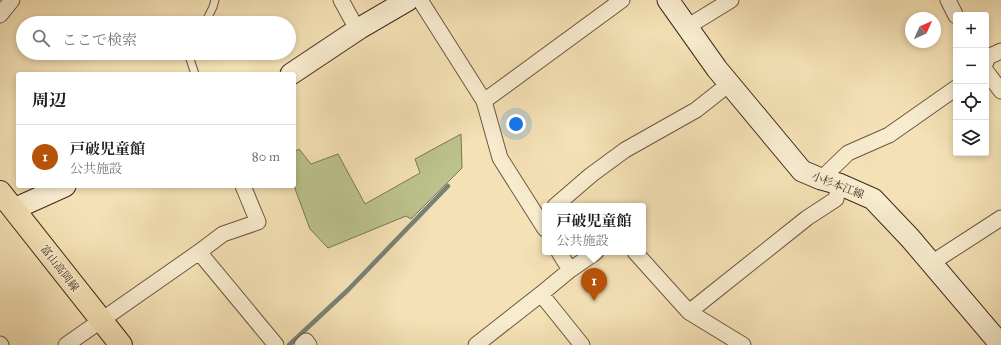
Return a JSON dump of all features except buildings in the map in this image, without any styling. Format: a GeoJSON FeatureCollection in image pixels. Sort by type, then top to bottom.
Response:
{"type":"FeatureCollection","features":[{"type":"Feature","properties":{"kind":"main road"},"geometry":{"type":"LineString","coordinates":[[294,72],[408,0]]}},
{"type":"Feature","properties":{"kind":"main road","name":"小杉本江線"},"geometry":{"type":"LineString","coordinates":[[668,0],[729,84],[802,171],[873,199],[910,238],[930,264],[1001,345]]}},
{"type":"Feature","properties":{"kind":"main road"},"geometry":{"type":"LineString","coordinates":[[14,209],[61,188]]}},
{"type":"Feature","properties":{"kind":"main road","name":"富山高岡線"},"geometry":{"type":"LineString","coordinates":[[0,192],[120,345]]}},
{"type":"Feature","properties":{"kind":"street"},"geometry":{"type":"LineString","coordinates":[[0,15],[12,0]]}},
{"type":"Feature","properties":{"kind":"street"},"geometry":{"type":"LineString","coordinates":[[341,0],[358,31]]}},
{"type":"Feature","properties":{"kind":"street"},"geometry":{"type":"LineString","coordinates":[[420,0],[484,101],[500,158],[542,221]]}},
{"type":"Feature","properties":{"kind":"street"},"geometry":{"type":"LineString","coordinates":[[484,101],[622,0]]}},
{"type":"Feature","properties":{"kind":"street"},"geometry":{"type":"LineString","coordinates":[[687,27],[731,0]]}},
{"type":"Feature","properties":{"kind":"street"},"geometry":{"type":"LineString","coordinates":[[948,0],[954,12]]}},
{"type":"Feature","properties":{"kind":"street"},"geometry":{"type":"LineString","coordinates":[[989,57],[1001,51]]}},
{"type":"Feature","properties":{"kind":"street"},"geometry":{"type":"LineString","coordinates":[[989,75],[1001,91]]}},
{"type":"Feature","properties":{"kind":"street"},"geometry":{"type":"LineString","coordinates":[[558,203],[591,175],[625,150],[696,110],[729,84]]}},
{"type":"Feature","properties":{"kind":"street"},"geometry":{"type":"LineString","coordinates":[[689,312],[807,218],[836,199],[830,182],[848,153],[889,135],[953,90]]}},
{"type":"Feature","properties":{"kind":"street"},"geometry":{"type":"LineString","coordinates":[[66,345],[223,234],[258,222],[244,188]]}},
{"type":"Feature","properties":{"kind":"street"},"geometry":{"type":"LineString","coordinates":[[930,264],[1001,218]]}},
{"type":"Feature","properties":{"kind":"street"},"geometry":{"type":"LineString","coordinates":[[199,252],[276,345]]}},
{"type":"Feature","properties":{"kind":"street"},"geometry":{"type":"LineString","coordinates":[[561,255],[570,270]]}},
{"type":"Feature","properties":{"kind":"street"},"geometry":{"type":"LineString","coordinates":[[476,345],[542,294],[570,270],[592,255]]}},
{"type":"Feature","properties":{"kind":"street"},"geometry":{"type":"LineString","coordinates":[[638,255],[689,312],[743,345]]}},
{"type":"Feature","properties":{"kind":"street"},"geometry":{"type":"LineString","coordinates":[[542,294],[582,345]]}},
{"type":"Feature","properties":{"kind":"street"},"geometry":{"type":"LineString","coordinates":[[302,345],[306,341],[309,345]]}},
{"type":"Feature","properties":{"kind":"lane"},"geometry":{"type":"LineString","coordinates":[[208,16],[215,0]]}},
{"type":"Feature","properties":{"kind":"lane"},"geometry":{"type":"LineString","coordinates":[[190,60],[194,72]]}},
{"type":"Feature","properties":{"kind":"green space"},"geometry":{"type":"Polygon","coordinates":[[[461,134],[462,168],[411,219],[406,216],[328,248],[310,229],[295,188],[296,188],[296,151],[299,149],[311,164],[338,154],[365,204],[420,173],[415,159],[461,134]]]}},
{"type":"Feature","properties":{"kind":"waterway"},"geometry":{"type":"LineString","coordinates":[[289,345],[348,290],[448,186]]}},
{"type":"Feature","properties":{"kind":"place","name":"戸破児童館"},"geometry":{"type":"Point","coordinates":[594,301]}}]}
